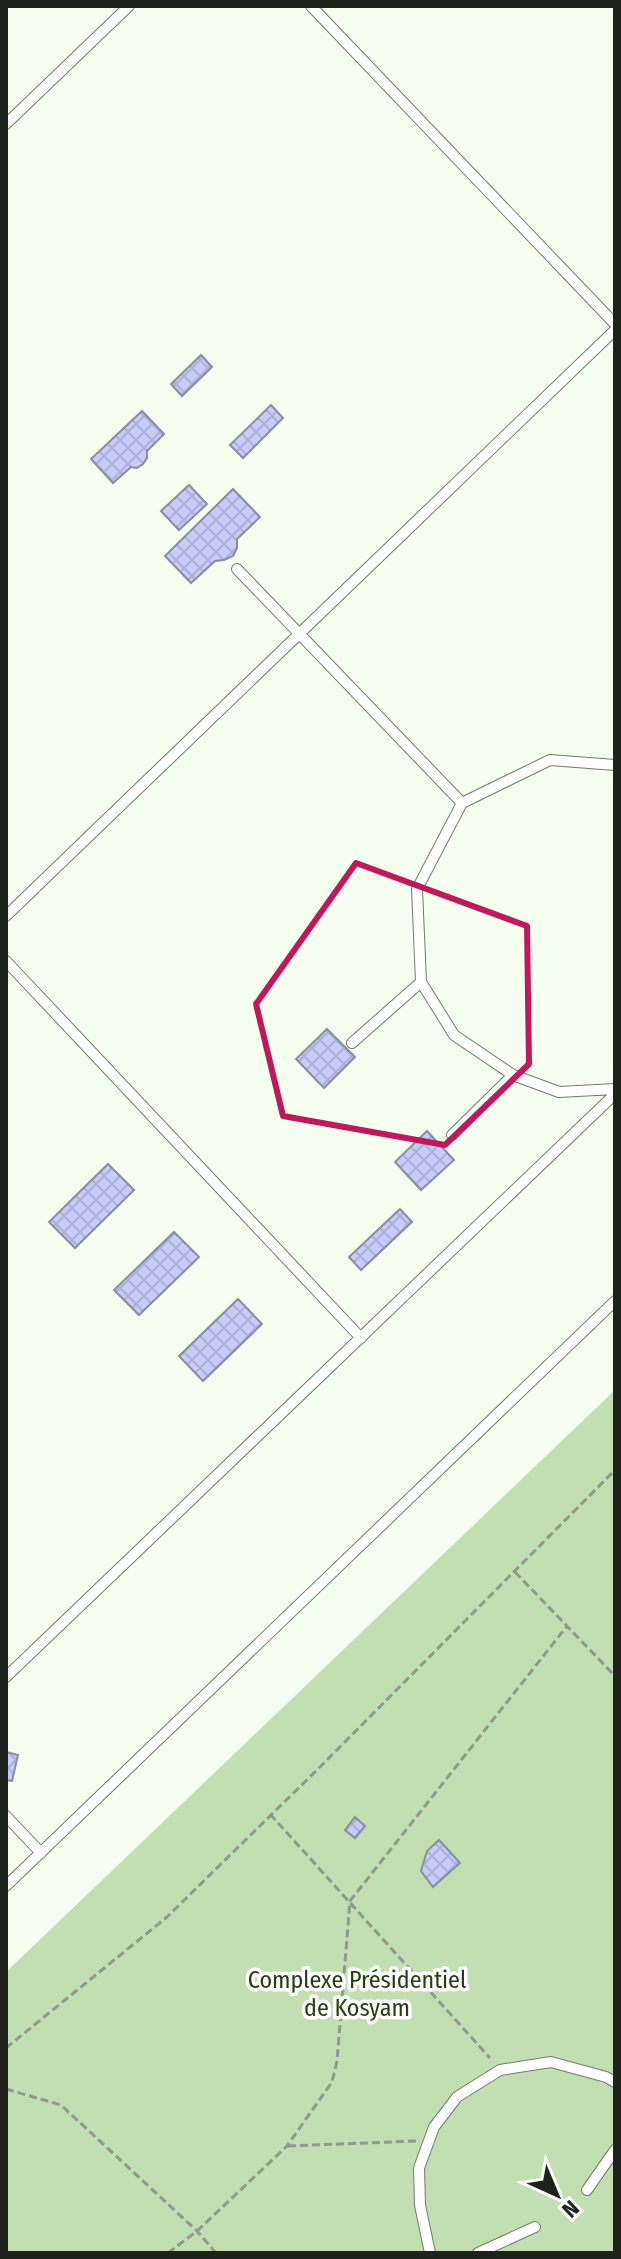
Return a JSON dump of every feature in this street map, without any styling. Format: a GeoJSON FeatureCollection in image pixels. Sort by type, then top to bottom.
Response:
{"type":"FeatureCollection","features":[{"type":"Feature","properties":{"kind":"lane"},"geometry":{"type":"LineString","coordinates":[[6,124],[129,6]]}},
{"type":"Feature","properties":{"kind":"lane"},"geometry":{"type":"LineString","coordinates":[[311,6],[615,324]]}},
{"type":"Feature","properties":{"kind":"lane"},"geometry":{"type":"LineString","coordinates":[[6,916],[615,330]]}},
{"type":"Feature","properties":{"kind":"lane"},"geometry":{"type":"LineString","coordinates":[[237,569],[462,803]]}},
{"type":"Feature","properties":{"kind":"lane"},"geometry":{"type":"LineString","coordinates":[[615,765],[550,760],[462,803],[417,889],[421,982],[454,1035],[513,1075],[559,1092],[615,1092]]}},
{"type":"Feature","properties":{"kind":"lane"},"geometry":{"type":"LineString","coordinates":[[6,961],[361,1338]]}},
{"type":"Feature","properties":{"kind":"lane"},"geometry":{"type":"LineString","coordinates":[[352,1043],[421,982]]}},
{"type":"Feature","properties":{"kind":"lane"},"geometry":{"type":"LineString","coordinates":[[452,1135],[513,1075]]}},
{"type":"Feature","properties":{"kind":"lane"},"geometry":{"type":"LineString","coordinates":[[6,1677],[615,1092]]}},
{"type":"Feature","properties":{"kind":"lane"},"geometry":{"type":"LineString","coordinates":[[6,1886],[615,1301]]}},
{"type":"Feature","properties":{"kind":"lane"},"geometry":{"type":"LineString","coordinates":[[6,1816],[41,1853]]}},
{"type":"Feature","properties":{"kind":"lane"},"geometry":{"type":"LineString","coordinates":[[427,2252],[420,2205],[419,2168],[434,2127],[457,2097],[500,2070],[551,2062],[615,2082]]}},
{"type":"Feature","properties":{"kind":"lane"},"geometry":{"type":"LineString","coordinates":[[587,2190],[615,2150]]}},
{"type":"Feature","properties":{"kind":"lane"},"geometry":{"type":"LineString","coordinates":[[478,2253],[535,2227]]}},
{"type":"Feature","properties":{"kind":"path"},"geometry":{"type":"LineString","coordinates":[[6,2048],[167,1917],[615,1470]]}},
{"type":"Feature","properties":{"kind":"path"},"geometry":{"type":"LineString","coordinates":[[514,1571],[615,1676]]}},
{"type":"Feature","properties":{"kind":"path"},"geometry":{"type":"LineString","coordinates":[[168,2253],[197,2231],[287,2146],[332,2082],[337,2061],[350,1901],[567,1626]]}},
{"type":"Feature","properties":{"kind":"path"},"geometry":{"type":"LineString","coordinates":[[270,1814],[500,2070]]}},
{"type":"Feature","properties":{"kind":"path"},"geometry":{"type":"LineString","coordinates":[[6,2089],[61,2105],[197,2231],[216,2253]]}},
{"type":"Feature","properties":{"kind":"path"},"geometry":{"type":"LineString","coordinates":[[287,2146],[428,2140]]}},
{"type":"Feature","properties":{"kind":"highlighted area"},"geometry":{"type":"Polygon","coordinates":[[[356,863],[527,926],[529,1064],[445,1145],[283,1116],[256,1004],[356,863]]]}},
{"type":"Feature","properties":{"kind":"green space","name":"Complexe Présidentiel de Kosyam"},"geometry":{"type":"Polygon","coordinates":[[[615,1390],[615,2253],[6,2253],[6,1972],[615,1390]]]}},
{"type":"Feature","properties":{"kind":"building"},"geometry":{"type":"Polygon","coordinates":[[[201,355],[212,367],[182,396],[171,384],[201,355]]]}},
{"type":"Feature","properties":{"kind":"building"},"geometry":{"type":"Polygon","coordinates":[[[271,405],[283,418],[243,458],[230,445],[271,405]]]}},
{"type":"Feature","properties":{"kind":"building"},"geometry":{"type":"Polygon","coordinates":[[[142,411],[164,434],[147,451],[143,464],[137,468],[131,467],[113,483],[91,459],[142,411]]]}},
{"type":"Feature","properties":{"kind":"building"},"geometry":{"type":"Polygon","coordinates":[[[189,485],[207,504],[179,530],[161,511],[189,485]]]}},
{"type":"Feature","properties":{"kind":"building"},"geometry":{"type":"Polygon","coordinates":[[[233,489],[260,517],[237,539],[233,556],[215,561],[191,583],[165,556],[233,489]]]}},
{"type":"Feature","properties":{"kind":"building"},"geometry":{"type":"Polygon","coordinates":[[[327,1029],[355,1057],[324,1088],[296,1059],[327,1029]]]}},
{"type":"Feature","properties":{"kind":"building"},"geometry":{"type":"Polygon","coordinates":[[[427,1131],[454,1160],[421,1190],[395,1162],[427,1131]]]}},
{"type":"Feature","properties":{"kind":"building"},"geometry":{"type":"Polygon","coordinates":[[[108,1164],[134,1190],[75,1248],[49,1222],[108,1164]]]}},
{"type":"Feature","properties":{"kind":"building"},"geometry":{"type":"Polygon","coordinates":[[[400,1209],[412,1222],[361,1270],[349,1257],[400,1209]]]}},
{"type":"Feature","properties":{"kind":"building"},"geometry":{"type":"Polygon","coordinates":[[[174,1232],[199,1257],[139,1315],[114,1290],[174,1232]]]}},
{"type":"Feature","properties":{"kind":"building"},"geometry":{"type":"Polygon","coordinates":[[[238,1299],[262,1324],[203,1381],[179,1356],[238,1299]]]}},
{"type":"Feature","properties":{"kind":"building"},"geometry":{"type":"Polygon","coordinates":[[[6,1752],[18,1755],[12,1781],[6,1780],[6,1752]]]}},
{"type":"Feature","properties":{"kind":"building"},"geometry":{"type":"Polygon","coordinates":[[[355,1817],[365,1826],[355,1838],[345,1830],[355,1817]]]}},
{"type":"Feature","properties":{"kind":"building"},"geometry":{"type":"Polygon","coordinates":[[[439,1840],[460,1863],[433,1887],[421,1871],[427,1851],[439,1840]]]}}]}
